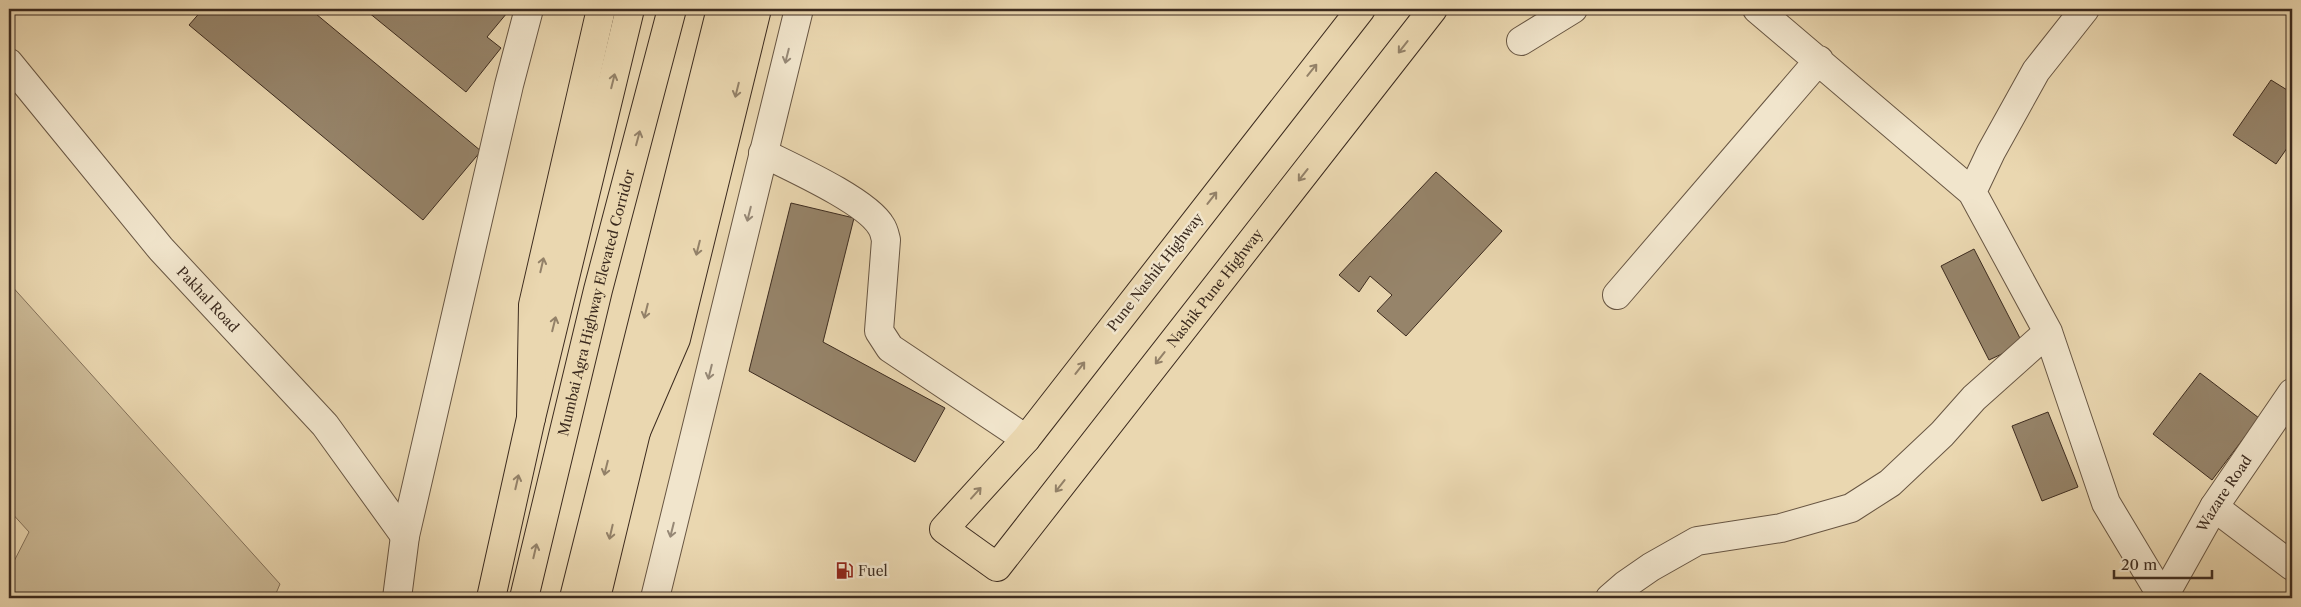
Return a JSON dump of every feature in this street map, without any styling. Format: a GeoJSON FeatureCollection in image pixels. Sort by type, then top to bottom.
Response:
{"type":"FeatureCollection","features":[{"type":"Feature","properties":{"kind":"main road"},"geometry":{"type":"LineString","coordinates":[[531,418],[533,305],[601,9]]}},
{"type":"Feature","properties":{"kind":"main road"},"geometry":{"type":"LineString","coordinates":[[491,598],[531,418],[630,9]]}},
{"type":"Feature","properties":{"kind":"main road","name":"Mumbai Agra Highway Elevated Corridor"},"geometry":{"type":"LineString","coordinates":[[524,598],[598,290],[672,9]]}},
{"type":"Feature","properties":{"kind":"main road"},"geometry":{"type":"LineString","coordinates":[[574,598],[721,9]]}},
{"type":"Feature","properties":{"kind":"main road"},"geometry":{"type":"LineString","coordinates":[[596,598],[632,441],[738,9]]}},
{"type":"Feature","properties":{"kind":"main road"},"geometry":{"type":"LineString","coordinates":[[632,441],[676,339],[757,9]]}},
{"type":"Feature","properties":{"kind":"main road","name":"Pune Nashik Highway"},"geometry":{"type":"LineString","coordinates":[[944,529],[1026,439],[1361,9]]}},
{"type":"Feature","properties":{"kind":"main road","name":"Nashik Pune Highway"},"geometry":{"type":"LineString","coordinates":[[944,529],[997,567],[1433,9]]}},
{"type":"Feature","properties":{"kind":"street"},"geometry":{"type":"LineString","coordinates":[[397,598],[405,536],[509,85],[529,9]]}},
{"type":"Feature","properties":{"kind":"street"},"geometry":{"type":"LineString","coordinates":[[655,598],[799,9]]}},
{"type":"Feature","properties":{"kind":"street"},"geometry":{"type":"LineString","coordinates":[[1520,41],[1573,9]]}},
{"type":"Feature","properties":{"kind":"street"},"geometry":{"type":"LineString","coordinates":[[1757,9],[1972,192],[2048,332],[2106,503],[2163,598]]}},
{"type":"Feature","properties":{"kind":"street"},"geometry":{"type":"LineString","coordinates":[[1972,192],[1991,152],[2036,71],[2085,9]]}},
{"type":"Feature","properties":{"kind":"street"},"geometry":{"type":"LineString","coordinates":[[1617,295],[1819,60]]}},
{"type":"Feature","properties":{"kind":"street","name":"Pakhal Road"},"geometry":{"type":"LineString","coordinates":[[9,63],[161,249],[325,424],[405,536]]}},
{"type":"Feature","properties":{"kind":"street"},"geometry":{"type":"LineString","coordinates":[[763,153],[808,175],[870,212],[882,226],[886,240],[879,331],[890,348],[1026,439]]}},
{"type":"Feature","properties":{"kind":"street"},"geometry":{"type":"LineString","coordinates":[[1610,598],[1651,566],[1697,541],[1781,528],[1851,508],[1890,483],[1942,434],[1974,398],[2048,332]]}},
{"type":"Feature","properties":{"kind":"street","name":"Wazare Road"},"geometry":{"type":"LineString","coordinates":[[2163,598],[2214,507],[2292,393]]}},
{"type":"Feature","properties":{"kind":"street"},"geometry":{"type":"LineString","coordinates":[[2214,507],[2292,566]]}},
{"type":"Feature","properties":{"kind":"shaded area"},"geometry":{"type":"Polygon","coordinates":[[[9,283],[280,584],[274,598],[9,598],[9,571],[29,532],[9,510],[9,283]]]}},
{"type":"Feature","properties":{"kind":"building"},"geometry":{"type":"Polygon","coordinates":[[[203,9],[310,9],[481,151],[423,220],[189,25],[203,9]]]}},
{"type":"Feature","properties":{"kind":"building"},"geometry":{"type":"Polygon","coordinates":[[[356,9],[503,9],[507,13],[487,37],[501,48],[466,92],[368,12],[365,14],[356,9]]]}},
{"type":"Feature","properties":{"kind":"building"},"geometry":{"type":"Polygon","coordinates":[[[2271,80],[2292,93],[2288,105],[2292,107],[2292,141],[2276,164],[2233,135],[2271,80]]]}},
{"type":"Feature","properties":{"kind":"building"},"geometry":{"type":"Polygon","coordinates":[[[1436,172],[1502,231],[1406,336],[1377,311],[1392,295],[1370,276],[1359,292],[1339,275],[1436,172]]]}},
{"type":"Feature","properties":{"kind":"building"},"geometry":{"type":"Polygon","coordinates":[[[791,203],[854,218],[823,342],[945,408],[915,462],[749,371],[791,203]]]}},
{"type":"Feature","properties":{"kind":"building"},"geometry":{"type":"Polygon","coordinates":[[[1974,249],[2023,344],[1989,360],[1941,266],[1974,249]]]}},
{"type":"Feature","properties":{"kind":"building"},"geometry":{"type":"Polygon","coordinates":[[[2200,373],[2259,418],[2212,480],[2153,434],[2200,373]]]}},
{"type":"Feature","properties":{"kind":"building"},"geometry":{"type":"Polygon","coordinates":[[[2048,412],[2078,487],[2042,501],[2012,426],[2048,412]]]}},
{"type":"Feature","properties":{"kind":"place","name":"Fuel"},"geometry":{"type":"Point","coordinates":[844,571]}}]}
